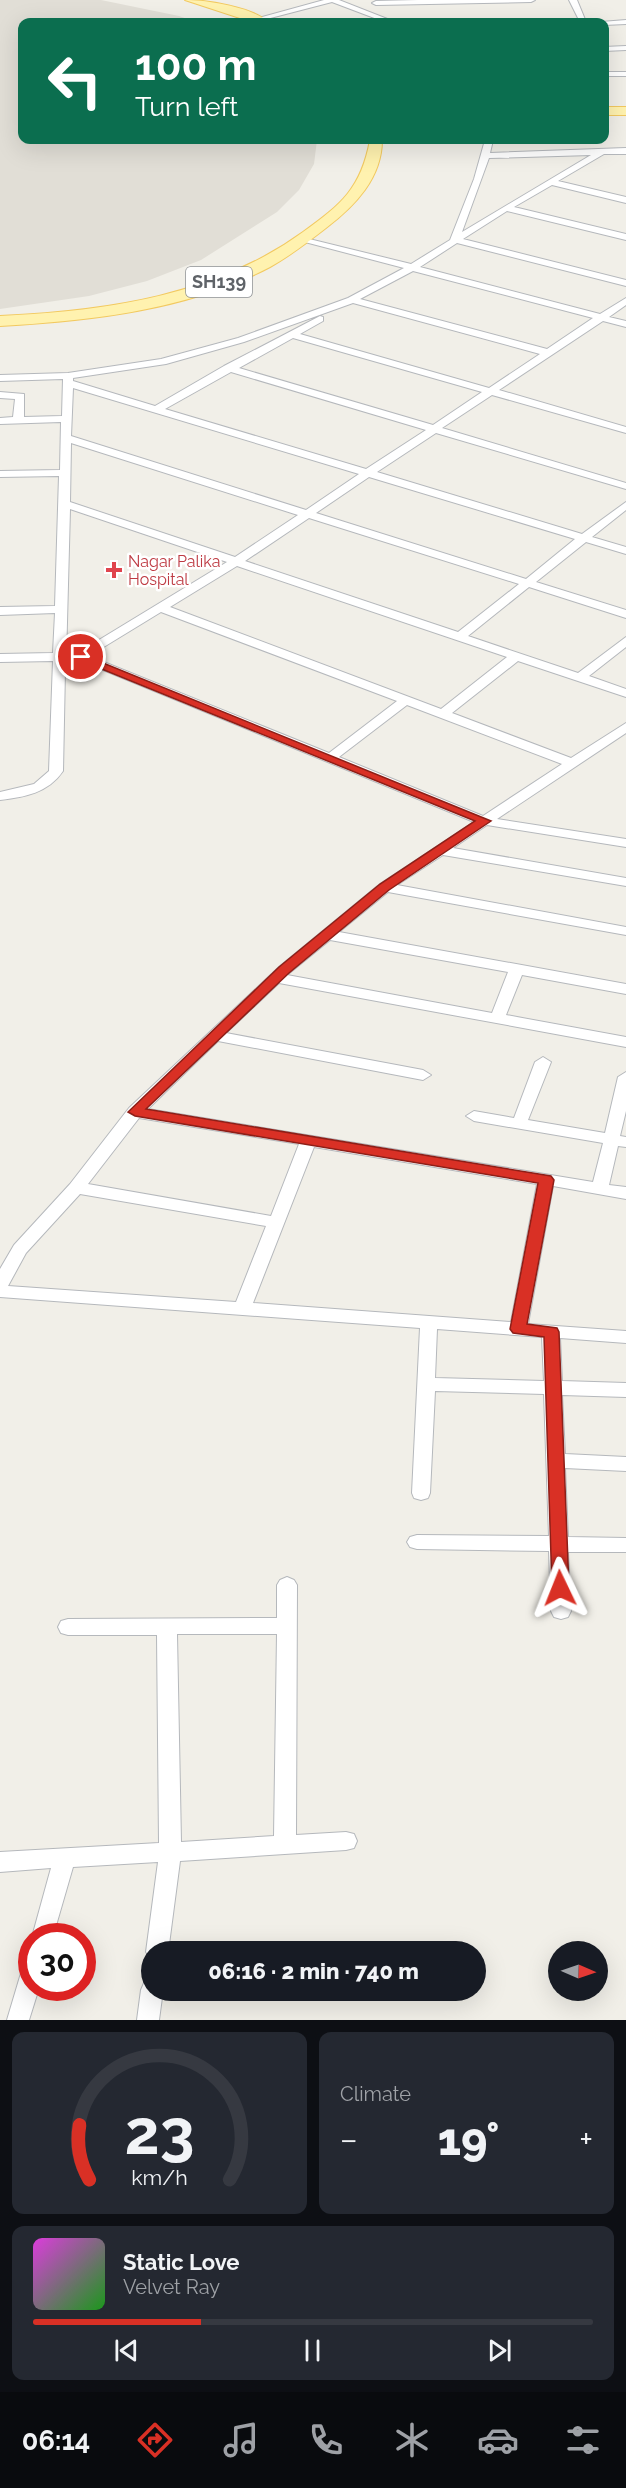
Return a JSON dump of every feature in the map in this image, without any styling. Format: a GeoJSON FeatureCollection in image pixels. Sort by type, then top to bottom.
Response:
{"type":"FeatureCollection","features":[{"type":"Feature","properties":{"kind":"main road"},"geometry":{"type":"LineString","coordinates":[[191,0],[254,18]]}},
{"type":"Feature","properties":{"kind":"main road"},"geometry":{"type":"LineString","coordinates":[[206,0],[256,18]]}},
{"type":"Feature","properties":{"kind":"main road"},"geometry":{"type":"LineString","coordinates":[[609,111],[626,111]]}},
{"type":"Feature","properties":{"kind":"main road","name":"SH139"},"geometry":{"type":"LineString","coordinates":[[0,321],[81,315],[139,305],[201,289],[259,266],[304,239],[337,215],[359,191],[374,164],[376,144]]}},
{"type":"Feature","properties":{"kind":"street"},"geometry":{"type":"LineString","coordinates":[[274,18],[332,0],[378,17],[376,1],[531,0]]}},
{"type":"Feature","properties":{"kind":"street"},"geometry":{"type":"LineString","coordinates":[[573,0],[581,18]]}},
{"type":"Feature","properties":{"kind":"street"},"geometry":{"type":"LineString","coordinates":[[609,23],[626,22]]}},
{"type":"Feature","properties":{"kind":"street"},"geometry":{"type":"LineString","coordinates":[[609,49],[626,48]]}},
{"type":"Feature","properties":{"kind":"street"},"geometry":{"type":"LineString","coordinates":[[610,66],[615,74]]}},
{"type":"Feature","properties":{"kind":"street"},"geometry":{"type":"LineString","coordinates":[[609,74],[626,74]]}},
{"type":"Feature","properties":{"kind":"street"},"geometry":{"type":"LineString","coordinates":[[454,240],[476,192],[488,144]]}},
{"type":"Feature","properties":{"kind":"street"},"geometry":{"type":"LineString","coordinates":[[157,409],[412,267],[506,208],[606,151],[626,155]]}},
{"type":"Feature","properties":{"kind":"street"},"geometry":{"type":"LineString","coordinates":[[486,156],[626,151]]}},
{"type":"Feature","properties":{"kind":"street"},"geometry":{"type":"LineString","coordinates":[[551,182],[626,200]]}},
{"type":"Feature","properties":{"kind":"street"},"geometry":{"type":"LineString","coordinates":[[506,208],[626,237]]}},
{"type":"Feature","properties":{"kind":"street"},"geometry":{"type":"LineString","coordinates":[[304,239],[626,324]]}},
{"type":"Feature","properties":{"kind":"street"},"geometry":{"type":"LineString","coordinates":[[454,240],[626,283]]}},
{"type":"Feature","properties":{"kind":"street"},"geometry":{"type":"LineString","coordinates":[[0,378],[68,380],[162,362],[241,340],[352,300],[549,353]]}},
{"type":"Feature","properties":{"kind":"street"},"geometry":{"type":"LineString","coordinates":[[0,658],[59,663],[81,657],[235,562],[626,302]]}},
{"type":"Feature","properties":{"kind":"street"},"geometry":{"type":"LineString","coordinates":[[293,335],[626,430]]}},
{"type":"Feature","properties":{"kind":"street"},"geometry":{"type":"LineString","coordinates":[[228,368],[626,486]]}},
{"type":"Feature","properties":{"kind":"street"},"geometry":{"type":"LineString","coordinates":[[68,380],[626,551]]}},
{"type":"Feature","properties":{"kind":"street"},"geometry":{"type":"LineString","coordinates":[[0,796],[40,787],[51,781],[56,771],[68,380]]}},
{"type":"Feature","properties":{"kind":"street"},"geometry":{"type":"LineString","coordinates":[[0,395],[20,396],[18,421]]}},
{"type":"Feature","properties":{"kind":"street"},"geometry":{"type":"LineString","coordinates":[[612,426],[626,416]]}},
{"type":"Feature","properties":{"kind":"street"},"geometry":{"type":"LineString","coordinates":[[0,421],[67,419]]}},
{"type":"Feature","properties":{"kind":"street"},"geometry":{"type":"LineString","coordinates":[[66,438],[626,614]]}},
{"type":"Feature","properties":{"kind":"street"},"geometry":{"type":"LineString","coordinates":[[0,474],[64,473]]}},
{"type":"Feature","properties":{"kind":"street"},"geometry":{"type":"LineString","coordinates":[[63,503],[626,693]]}},
{"type":"Feature","properties":{"kind":"street"},"geometry":{"type":"LineString","coordinates":[[459,637],[626,506]]}},
{"type":"Feature","properties":{"kind":"street"},"geometry":{"type":"LineString","coordinates":[[162,608],[572,763]]}},
{"type":"Feature","properties":{"kind":"street"},"geometry":{"type":"LineString","coordinates":[[0,610],[60,609]]}},
{"type":"Feature","properties":{"kind":"street"},"geometry":{"type":"LineString","coordinates":[[580,677],[626,641]]}},
{"type":"Feature","properties":{"kind":"street"},"geometry":{"type":"LineString","coordinates":[[443,714],[516,656]]}},
{"type":"Feature","properties":{"kind":"street"},"geometry":{"type":"LineString","coordinates":[[81,657],[485,821],[626,843]]}},
{"type":"Feature","properties":{"kind":"street"},"geometry":{"type":"LineString","coordinates":[[330,758],[406,700]]}},
{"type":"Feature","properties":{"kind":"street"},"geometry":{"type":"LineString","coordinates":[[0,1284],[20,1249],[76,1188],[135,1112],[276,978],[385,887],[626,727]]}},
{"type":"Feature","properties":{"kind":"street"},"geometry":{"type":"LineString","coordinates":[[440,850],[626,882]]}},
{"type":"Feature","properties":{"kind":"street"},"geometry":{"type":"LineString","coordinates":[[385,887],[626,931]]}},
{"type":"Feature","properties":{"kind":"street"},"geometry":{"type":"LineString","coordinates":[[329,935],[626,989]]}},
{"type":"Feature","properties":{"kind":"street"},"geometry":{"type":"LineString","coordinates":[[497,1019],[517,969]]}},
{"type":"Feature","properties":{"kind":"street"},"geometry":{"type":"LineString","coordinates":[[276,978],[626,1042]]}},
{"type":"Feature","properties":{"kind":"street"},"geometry":{"type":"LineString","coordinates":[[215,1036],[423,1075]]}},
{"type":"Feature","properties":{"kind":"street"},"geometry":{"type":"LineString","coordinates":[[519,1124],[543,1062]]}},
{"type":"Feature","properties":{"kind":"street"},"geometry":{"type":"LineString","coordinates":[[600,1189],[619,1141],[626,1077]]}},
{"type":"Feature","properties":{"kind":"street"},"geometry":{"type":"LineString","coordinates":[[135,1112],[626,1193]]}},
{"type":"Feature","properties":{"kind":"street"},"geometry":{"type":"LineString","coordinates":[[474,1116],[619,1141]]}},
{"type":"Feature","properties":{"kind":"street"},"geometry":{"type":"LineString","coordinates":[[242,1309],[309,1140]]}},
{"type":"Feature","properties":{"kind":"street"},"geometry":{"type":"LineString","coordinates":[[518,1329],[546,1180]]}},
{"type":"Feature","properties":{"kind":"street"},"geometry":{"type":"LineString","coordinates":[[76,1188],[275,1222]]}},
{"type":"Feature","properties":{"kind":"street"},"geometry":{"type":"LineString","coordinates":[[0,1291],[626,1338]]}},
{"type":"Feature","properties":{"kind":"street"},"geometry":{"type":"LineString","coordinates":[[421,1493],[429,1323]]}},
{"type":"Feature","properties":{"kind":"street"},"geometry":{"type":"LineString","coordinates":[[551,1332],[561,1611]]}},
{"type":"Feature","properties":{"kind":"street"},"geometry":{"type":"LineString","coordinates":[[426,1384],[626,1390]]}},
{"type":"Feature","properties":{"kind":"street"},"geometry":{"type":"LineString","coordinates":[[556,1461],[626,1464]]}},
{"type":"Feature","properties":{"kind":"street"},"geometry":{"type":"LineString","coordinates":[[417,1542],[626,1545]]}},
{"type":"Feature","properties":{"kind":"street"},"geometry":{"type":"LineString","coordinates":[[285,1845],[287,1585]]}},
{"type":"Feature","properties":{"kind":"street"},"geometry":{"type":"LineString","coordinates":[[158,1941],[170,1851],[167,1626]]}},
{"type":"Feature","properties":{"kind":"street"},"geometry":{"type":"LineString","coordinates":[[68,1628],[286,1626]]}},
{"type":"Feature","properties":{"kind":"street"},"geometry":{"type":"LineString","coordinates":[[0,1862],[346,1841]]}},
{"type":"Feature","properties":{"kind":"street"},"geometry":{"type":"LineString","coordinates":[[46,1923],[65,1857]]}},
{"type":"Feature","properties":{"kind":"street"},"geometry":{"type":"LineString","coordinates":[[18,2020],[24,2001]]}},
{"type":"Feature","properties":{"kind":"street"},"geometry":{"type":"LineString","coordinates":[[148,2020],[151,2001]]}},
{"type":"Feature","properties":{"kind":"shaded area"},"geometry":{"type":"Polygon","coordinates":[[[0,0],[101,0],[185,18],[18,18],[18,144],[316,144],[314,164],[299,190],[277,212],[201,260],[147,281],[89,296],[0,309],[0,0]]]}},
{"type":"Feature","properties":{"kind":"place","name":"Nagar Palika Hospital"},"geometry":{"type":"Point","coordinates":[114,570]}},
{"type":"Feature","properties":{"kind":"route"},"geometry":{"type":"LineString","coordinates":[[81,657],[485,821],[385,887],[284,970],[135,1112],[546,1180],[518,1329],[551,1332],[560,1588]]}}]}
